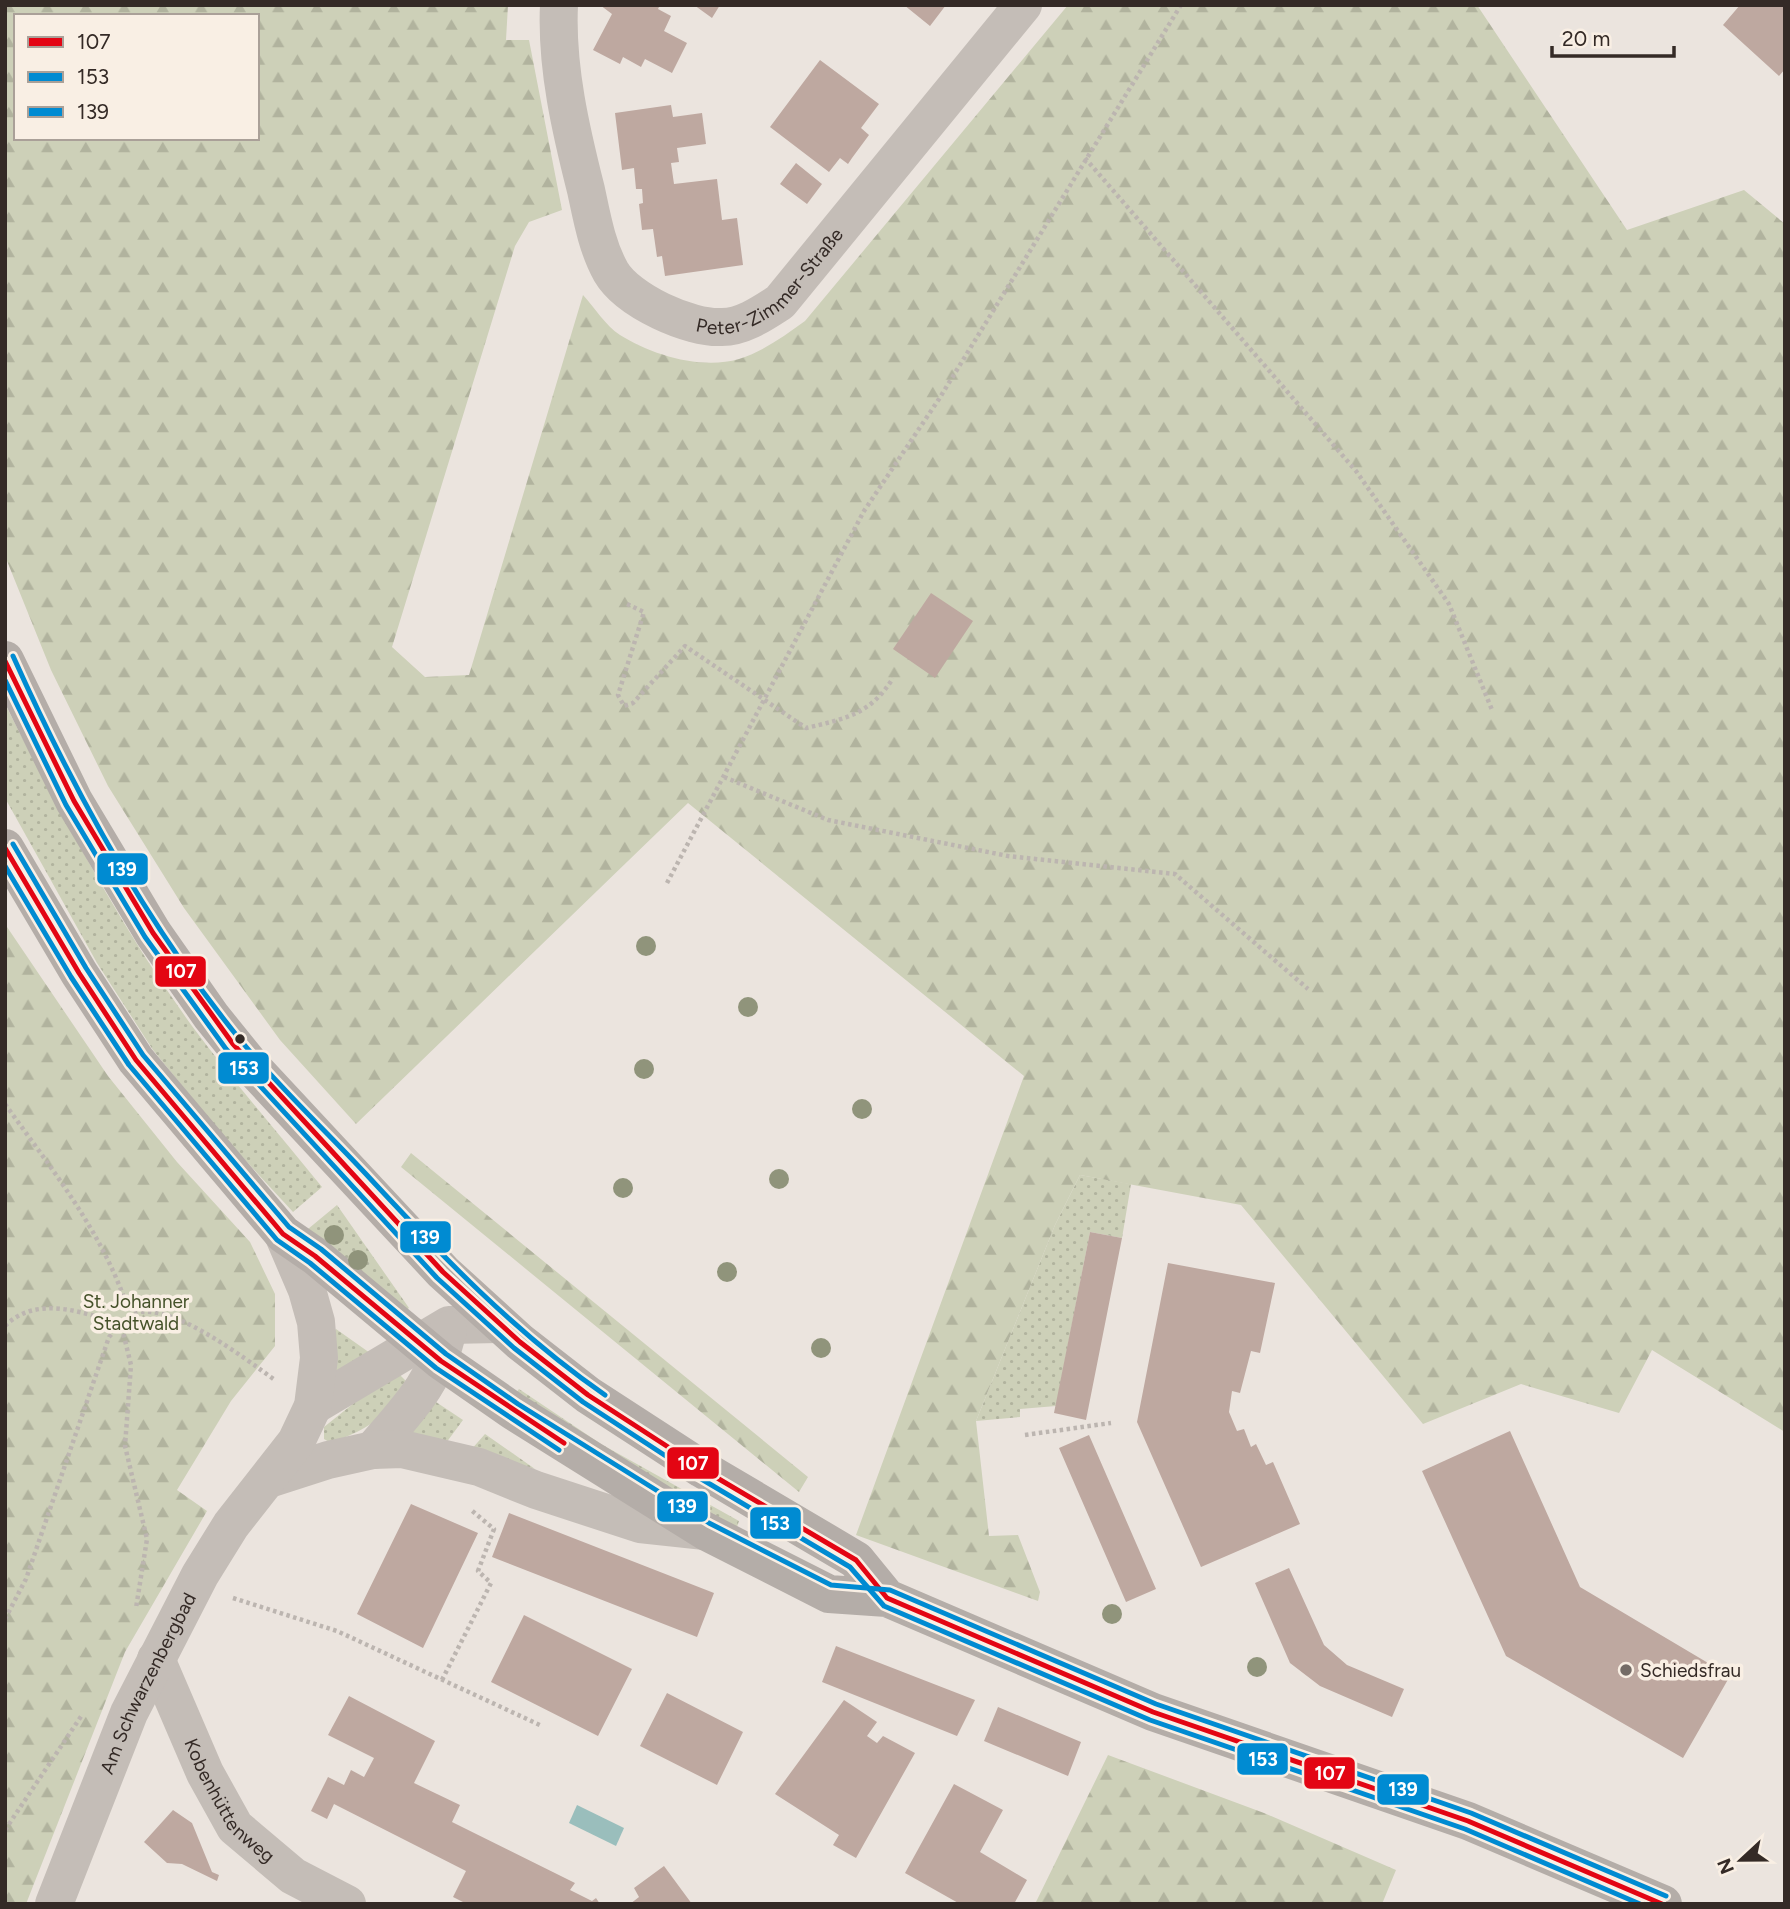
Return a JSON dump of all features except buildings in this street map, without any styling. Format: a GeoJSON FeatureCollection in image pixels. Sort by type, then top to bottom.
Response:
{"type":"FeatureCollection","features":[{"type":"Feature","properties":{"kind":"street","name":"Peter-Zimmer-Straße"},"geometry":{"type":"LineString","coordinates":[[559,5],[569,122],[598,240],[612,274],[634,296],[695,326],[724,328],[754,319],[780,302],[1023,5]]}},
{"type":"Feature","properties":{"kind":"street"},"geometry":{"type":"LineString","coordinates":[[5,660],[74,801],[153,933],[211,1016],[253,1068],[443,1272],[498,1324],[588,1395],[702,1469],[856,1560],[887,1598]]}},
{"type":"Feature","properties":{"kind":"street"},"geometry":{"type":"LineString","coordinates":[[5,848],[136,1060],[283,1234],[436,1343],[494,1399],[705,1531],[829,1594],[887,1598],[1153,1712],[1468,1821],[1663,1904]]}},
{"type":"Feature","properties":{"kind":"street","name":"Am Schwarzenbergbad"},"geometry":{"type":"LineString","coordinates":[[54,1904],[126,1721],[156,1659],[200,1575],[231,1525],[296,1442],[313,1406],[319,1358],[316,1322],[307,1290],[283,1234]]}},
{"type":"Feature","properties":{"kind":"street"},"geometry":{"type":"LineString","coordinates":[[373,1450],[417,1398],[436,1343],[443,1272]]}},
{"type":"Feature","properties":{"kind":"street"},"geometry":{"type":"LineString","coordinates":[[313,1406],[436,1343],[498,1324]]}},
{"type":"Feature","properties":{"kind":"street"},"geometry":{"type":"LineString","coordinates":[[269,1479],[328,1460],[373,1450],[402,1449],[449,1458],[640,1524],[705,1531]]}},
{"type":"Feature","properties":{"kind":"street","name":"Kobenhüttenweg"},"geometry":{"type":"LineString","coordinates":[[156,1659],[205,1773],[235,1827],[293,1876],[346,1904]]}},
{"type":"Feature","properties":{"kind":"path"},"geometry":{"type":"LineString","coordinates":[[667,883],[864,511],[939,399],[1181,5]]}},
{"type":"Feature","properties":{"kind":"path"},"geometry":{"type":"LineString","coordinates":[[1085,158],[1356,471],[1449,604],[1492,710]]}},
{"type":"Feature","properties":{"kind":"path"},"geometry":{"type":"LineString","coordinates":[[627,604],[644,612],[618,695],[624,706],[633,703],[685,646],[806,728],[849,718],[881,697],[893,678]]}},
{"type":"Feature","properties":{"kind":"path"},"geometry":{"type":"LineString","coordinates":[[724,777],[828,820],[1008,856],[1175,874],[1308,989]]}},
{"type":"Feature","properties":{"kind":"path"},"geometry":{"type":"LineString","coordinates":[[5,1104],[89,1220],[119,1280],[130,1315]]}},
{"type":"Feature","properties":{"kind":"path"},"geometry":{"type":"LineString","coordinates":[[5,1326],[35,1309],[71,1309],[121,1324]]}},
{"type":"Feature","properties":{"kind":"path"},"geometry":{"type":"LineString","coordinates":[[5,1619],[26,1579],[109,1338],[130,1315],[151,1311],[191,1326],[218,1341],[313,1406]]}},
{"type":"Feature","properties":{"kind":"path"},"geometry":{"type":"LineString","coordinates":[[121,1324],[131,1365],[125,1446],[147,1539],[135,1607],[148,1612]]}},
{"type":"Feature","properties":{"kind":"path"},"geometry":{"type":"LineString","coordinates":[[1026,1435],[1111,1423]]}},
{"type":"Feature","properties":{"kind":"path"},"geometry":{"type":"LineString","coordinates":[[442,1680],[491,1583],[478,1571],[494,1530],[465,1505]]}},
{"type":"Feature","properties":{"kind":"path"},"geometry":{"type":"LineString","coordinates":[[238,1600],[337,1631],[542,1726]]}},
{"type":"Feature","properties":{"kind":"path"},"geometry":{"type":"LineString","coordinates":[[5,1830],[89,1705]]}},
{"type":"Feature","properties":{"kind":"green space"},"geometry":{"type":"Polygon","coordinates":[[[5,5],[508,5],[506,40],[529,40],[562,210],[529,222],[515,246],[392,647],[425,677],[469,675],[583,295],[605,322],[620,335],[647,349],[677,359],[724,362],[748,356],[774,343],[805,321],[1068,5],[1477,5],[1627,230],[1744,190],[1785,224],[1785,1432],[1652,1350],[1619,1413],[1521,1384],[1423,1424],[1241,1205],[1080,1175],[1055,1225],[976,1421],[989,1536],[1018,1535],[1040,1592],[1038,1601],[856,1535],[1024,1076],[688,803],[356,1124],[280,1040],[184,908],[108,786],[51,670],[5,556],[5,5]]]}},
{"type":"Feature","properties":{"kind":"green space"},"geometry":{"type":"Polygon","coordinates":[[[5,704],[92,868],[165,988],[224,1067],[322,1187],[293,1212],[223,1136],[153,1050],[97,963],[5,798],[5,704]]]}},
{"type":"Feature","properties":{"kind":"green space","name":"St. Johanner Stadtwald"},"geometry":{"type":"Polygon","coordinates":[[[5,924],[108,1076],[177,1162],[250,1242],[275,1294],[275,1346],[231,1401],[177,1490],[207,1511],[125,1652],[26,1904],[5,1904],[5,924]]]}},
{"type":"Feature","properties":{"kind":"green space"},"geometry":{"type":"Polygon","coordinates":[[[411,1153],[808,1477],[799,1492],[401,1167],[411,1153]]]}},
{"type":"Feature","properties":{"kind":"green space"},"geometry":{"type":"Polygon","coordinates":[[[1080,1175],[1131,1184],[1122,1238],[1090,1232],[1056,1406],[1020,1409],[1020,1417],[976,1421],[1055,1225],[1080,1175]]]}},
{"type":"Feature","properties":{"kind":"green space"},"geometry":{"type":"Polygon","coordinates":[[[337,1205],[409,1308],[400,1314],[308,1229],[337,1205]]]}},
{"type":"Feature","properties":{"kind":"green space"},"geometry":{"type":"Polygon","coordinates":[[[336,1329],[370,1353],[329,1382],[332,1333],[336,1329]]]}},
{"type":"Feature","properties":{"kind":"green space"},"geometry":{"type":"Polygon","coordinates":[[[400,1375],[409,1384],[375,1421],[331,1443],[324,1439],[324,1427],[369,1391],[400,1375]]]}},
{"type":"Feature","properties":{"kind":"green space"},"geometry":{"type":"Polygon","coordinates":[[[519,1389],[601,1444],[739,1521],[736,1530],[512,1398],[519,1389]]]}},
{"type":"Feature","properties":{"kind":"green space"},"geometry":{"type":"Polygon","coordinates":[[[433,1400],[463,1420],[446,1443],[411,1438],[410,1429],[433,1400]]]}},
{"type":"Feature","properties":{"kind":"green space"},"geometry":{"type":"Polygon","coordinates":[[[485,1434],[535,1469],[470,1451],[485,1434]]]}},
{"type":"Feature","properties":{"kind":"green space"},"geometry":{"type":"Polygon","coordinates":[[[1108,1755],[1264,1813],[1396,1870],[1382,1904],[1035,1904],[1108,1755]]]}},
{"type":"Feature","properties":{"kind":"water"},"geometry":{"type":"Polygon","coordinates":[[[577,1805],[624,1828],[616,1846],[569,1823],[577,1805]]]}},
{"type":"Feature","properties":{"kind":"transit line","name":"139"},"geometry":{"type":"LineString","coordinates":[[13,656],[87,807],[144,905],[207,998],[242,1042],[479,1291],[540,1345],[605,1395]]}},
{"type":"Feature","properties":{"kind":"transit line","name":"107"},"geometry":{"type":"LineString","coordinates":[[5,661],[74,801],[153,933],[233,1044],[443,1272],[520,1342],[588,1395],[702,1469],[856,1560],[887,1598],[1153,1712],[1468,1821],[1662,1904]]}},
{"type":"Feature","properties":{"kind":"transit line","name":"153"},"geometry":{"type":"LineString","coordinates":[[5,680],[66,805],[145,937],[226,1049],[437,1278],[514,1348],[583,1402],[698,1477],[850,1567],[884,1606],[1150,1720],[1465,1829],[1640,1904]]}},
{"type":"Feature","properties":{"kind":"transit line","name":"139"},"geometry":{"type":"LineString","coordinates":[[13,844],[86,968],[143,1055],[289,1227],[321,1249],[446,1354],[518,1404],[709,1523],[831,1585],[890,1590],[1156,1704],[1471,1813],[1666,1896]]}},
{"type":"Feature","properties":{"kind":"transit line","name":"107"},"geometry":{"type":"LineString","coordinates":[[5,848],[79,973],[136,1060],[283,1234],[315,1256],[441,1361],[564,1443]]}},
{"type":"Feature","properties":{"kind":"transit line","name":"153"},"geometry":{"type":"LineString","coordinates":[[5,866],[71,977],[129,1065],[277,1240],[310,1263],[436,1368],[559,1450]]}},
{"type":"Feature","properties":{"kind":"place","name":"Schiedsfrau"},"geometry":{"type":"Point","coordinates":[1626,1670]}}]}
